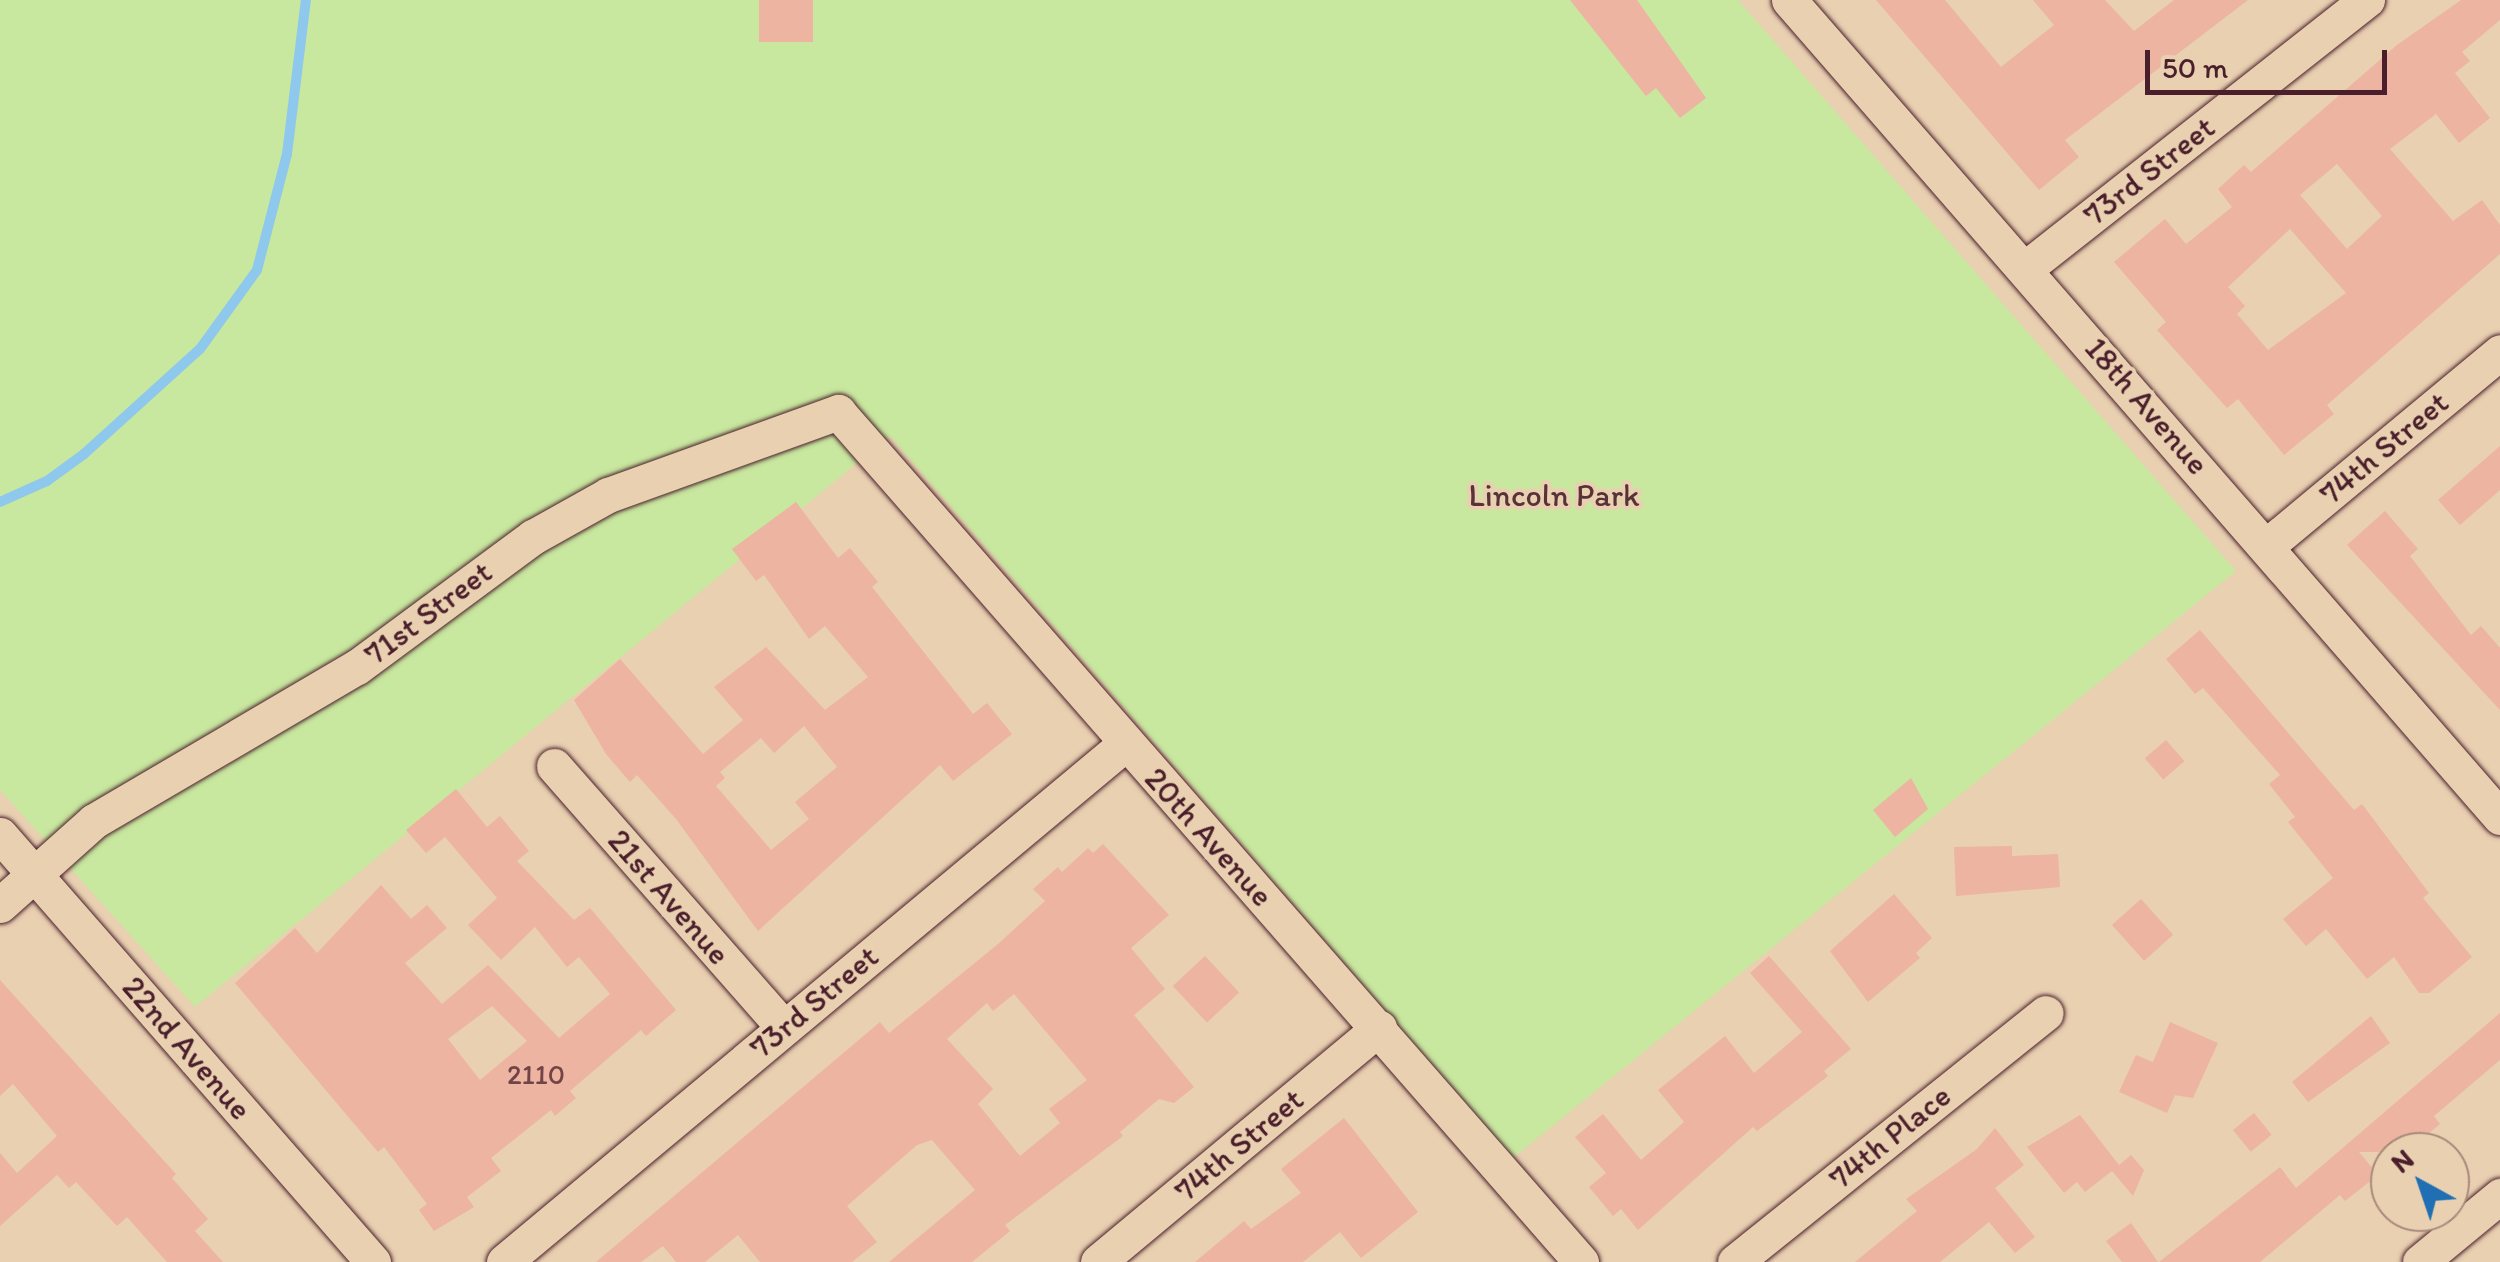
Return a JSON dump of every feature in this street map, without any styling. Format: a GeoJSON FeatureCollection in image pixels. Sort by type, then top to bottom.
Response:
{"type":"FeatureCollection","features":[{"type":"Feature","properties":{"kind":"street","name":"73rd Street"},"geometry":{"type":"LineString","coordinates":[[2026,268],[2367,0]]}},
{"type":"Feature","properties":{"kind":"street","name":"18th Avenue"},"geometry":{"type":"LineString","coordinates":[[1803,5],[2500,817]]}},
{"type":"Feature","properties":{"kind":"street","name":"74th Street"},"geometry":{"type":"LineString","coordinates":[[2269,544],[2500,352]]}},
{"type":"Feature","properties":{"kind":"street","name":"20th Avenue"},"geometry":{"type":"LineString","coordinates":[[838,412],[1581,1262]]}},
{"type":"Feature","properties":{"kind":"street","name":"71st Street"},"geometry":{"type":"LineString","coordinates":[[0,905],[120,804],[357,667],[532,537],[608,495],[838,412]]}},
{"type":"Feature","properties":{"kind":"street","name":"73rd Street"},"geometry":{"type":"LineString","coordinates":[[504,1262],[1126,744]]}},
{"type":"Feature","properties":{"kind":"street","name":"21st Avenue"},"geometry":{"type":"LineString","coordinates":[[554,766],[783,1027]]}},
{"type":"Feature","properties":{"kind":"street","name":"22nd Avenue"},"geometry":{"type":"LineString","coordinates":[[0,835],[373,1262]]}},
{"type":"Feature","properties":{"kind":"street","name":"74th Place"},"geometry":{"type":"LineString","coordinates":[[1735,1262],[2046,1013]]}},
{"type":"Feature","properties":{"kind":"street","name":"74th Street"},"geometry":{"type":"LineString","coordinates":[[1098,1262],[1379,1028]]}},
{"type":"Feature","properties":{"kind":"street"},"geometry":{"type":"LineString","coordinates":[[2420,1262],[2500,1196]]}},
{"type":"Feature","properties":{"kind":"green space","name":"Lincoln Park"},"geometry":{"type":"Polygon","coordinates":[[[0,0],[1738,0],[2236,571],[1513,1158],[890,436],[195,1007],[0,790],[0,0]]]}},
{"type":"Feature","properties":{"kind":"building"},"geometry":{"type":"Polygon","coordinates":[[[759,0],[813,0],[813,42],[759,42],[759,0]]]}},
{"type":"Feature","properties":{"kind":"building"},"geometry":{"type":"Polygon","coordinates":[[[1570,0],[1637,0],[1706,98],[1680,118],[1656,88],[1646,96],[1570,0]]]}},
{"type":"Feature","properties":{"kind":"building"},"geometry":{"type":"Polygon","coordinates":[[[1876,0],[1945,0],[2001,67],[2054,25],[2033,0],[2105,0],[2134,31],[2174,0],[2248,0],[2065,140],[2079,157],[2039,190],[1876,0]]]}},
{"type":"Feature","properties":{"kind":"building"},"geometry":{"type":"Polygon","coordinates":[[[2461,0],[2500,0],[2500,20],[2462,52],[2470,61],[2455,73],[2490,118],[2459,143],[2436,114],[2390,149],[2453,221],[2482,200],[2500,225],[2500,254],[2327,405],[2334,414],[2284,455],[2238,399],[2227,408],[2157,330],[2166,322],[2114,262],[2165,219],[2186,244],[2232,207],[2218,189],[2244,165],[2251,172],[2397,45],[2461,0]],[[2337,164],[2300,195],[2347,249],[2382,216],[2337,164]],[[2290,229],[2228,287],[2245,306],[2237,314],[2268,350],[2346,293],[2290,229]]]}},
{"type":"Feature","properties":{"kind":"building"},"geometry":{"type":"Polygon","coordinates":[[[2500,446],[2500,490],[2460,525],[2438,500],[2500,446]]]}},
{"type":"Feature","properties":{"kind":"building"},"geometry":{"type":"Polygon","coordinates":[[[796,502],[838,558],[850,548],[878,582],[872,587],[973,714],[987,703],[1012,734],[953,781],[940,765],[758,931],[676,819],[637,775],[630,782],[606,754],[574,700],[620,659],[703,754],[743,720],[714,687],[766,647],[825,710],[868,677],[825,626],[809,639],[764,575],[756,581],[732,549],[796,502]],[[804,726],[774,753],[761,738],[720,772],[725,778],[716,786],[771,850],[809,819],[795,802],[837,767],[804,726]]]}},
{"type":"Feature","properties":{"kind":"building"},"geometry":{"type":"Polygon","coordinates":[[[2385,511],[2418,549],[2410,556],[2471,635],[2481,626],[2500,648],[2500,710],[2347,545],[2385,511]]]}},
{"type":"Feature","properties":{"kind":"building"},"geometry":{"type":"Polygon","coordinates":[[[2200,630],[2354,810],[2362,804],[2429,893],[2423,898],[2472,957],[2429,993],[2419,993],[2394,957],[2367,979],[2326,929],[2306,946],[2283,919],[2333,878],[2288,822],[2295,817],[2269,784],[2280,775],[2203,688],[2195,694],[2166,659],[2200,630]]]}},
{"type":"Feature","properties":{"kind":"building"},"geometry":{"type":"Polygon","coordinates":[[[2166,740],[2184,761],[2163,780],[2145,758],[2166,740]]]}},
{"type":"Feature","properties":{"kind":"building"},"geometry":{"type":"Polygon","coordinates":[[[1911,778],[1928,809],[1895,837],[1873,810],[1911,778]]]}},
{"type":"Feature","properties":{"kind":"building"},"geometry":{"type":"Polygon","coordinates":[[[456,789],[487,827],[500,816],[529,851],[517,861],[574,920],[590,908],[676,1010],[646,1036],[641,1030],[570,1091],[576,1098],[555,1116],[551,1110],[491,1158],[501,1171],[467,1197],[474,1207],[434,1231],[419,1210],[427,1204],[384,1147],[378,1152],[235,983],[295,928],[317,953],[381,885],[411,919],[427,905],[447,928],[405,963],[442,1004],[488,965],[559,1038],[610,994],[579,957],[567,967],[535,927],[501,960],[468,925],[497,898],[445,837],[426,853],[406,830],[456,789]],[[492,1006],[448,1039],[480,1080],[527,1041],[492,1006]]]}},
{"type":"Feature","properties":{"kind":"building"},"geometry":{"type":"Polygon","coordinates":[[[1103,844],[1169,915],[1131,948],[1165,989],[1134,1015],[1194,1087],[1174,1103],[1159,1099],[1120,1132],[1123,1136],[1005,1225],[1010,1231],[972,1262],[889,1262],[975,1190],[932,1140],[917,1145],[847,1206],[877,1242],[852,1262],[760,1262],[738,1235],[705,1262],[676,1262],[663,1246],[641,1262],[596,1262],[880,1022],[889,1033],[998,944],[1045,901],[1033,889],[1058,867],[1062,872],[1088,848],[1093,853],[1103,844]],[[1014,994],[993,1011],[987,1003],[947,1039],[993,1089],[978,1104],[1020,1156],[1060,1123],[1049,1109],[1087,1080],[1014,994]]]}},
{"type":"Feature","properties":{"kind":"building"},"geometry":{"type":"Polygon","coordinates":[[[2012,846],[2012,856],[2058,854],[2060,887],[1956,896],[1954,847],[2012,846]]]}},
{"type":"Feature","properties":{"kind":"building"},"geometry":{"type":"Polygon","coordinates":[[[1894,894],[1932,938],[1916,953],[1920,958],[1868,1002],[1830,951],[1894,894]]]}},
{"type":"Feature","properties":{"kind":"building"},"geometry":{"type":"Polygon","coordinates":[[[2141,899],[2173,935],[2144,961],[2112,925],[2141,899]]]}},
{"type":"Feature","properties":{"kind":"building"},"geometry":{"type":"Polygon","coordinates":[[[1205,956],[1239,993],[1207,1023],[1173,986],[1205,956]]]}},
{"type":"Feature","properties":{"kind":"building"},"geometry":{"type":"Polygon","coordinates":[[[1769,956],[1851,1049],[1824,1071],[1828,1076],[1757,1131],[1753,1127],[1638,1230],[1621,1209],[1613,1216],[1589,1187],[1606,1173],[1575,1137],[1603,1114],[1641,1160],[1684,1122],[1658,1090],[1725,1036],[1754,1073],[1802,1032],[1750,973],[1769,956]]]}},
{"type":"Feature","properties":{"kind":"building"},"geometry":{"type":"Polygon","coordinates":[[[0,980],[176,1174],[172,1178],[208,1219],[195,1231],[223,1262],[167,1262],[127,1217],[117,1226],[76,1182],[69,1188],[57,1175],[0,1226],[0,1153],[17,1173],[57,1136],[13,1084],[0,1096],[0,980]]]}},
{"type":"Feature","properties":{"kind":"building"},"geometry":{"type":"Polygon","coordinates":[[[2500,1013],[2500,1060],[2434,1116],[2440,1124],[2430,1132],[2370,1132],[2370,1152],[2359,1152],[2370,1165],[2370,1181],[2345,1201],[2340,1195],[2260,1262],[2159,1262],[2280,1167],[2296,1188],[2500,1013]]]}},
{"type":"Feature","properties":{"kind":"building"},"geometry":{"type":"Polygon","coordinates":[[[2371,1016],[2390,1043],[2308,1102],[2292,1082],[2371,1016]]]}},
{"type":"Feature","properties":{"kind":"building"},"geometry":{"type":"Polygon","coordinates":[[[2170,1022],[2218,1043],[2193,1098],[2175,1095],[2167,1113],[2119,1092],[2136,1055],[2153,1062],[2170,1022]]]}},
{"type":"Feature","properties":{"kind":"building"},"geometry":{"type":"Polygon","coordinates":[[[2254,1113],[2272,1135],[2251,1152],[2233,1130],[2254,1113]]]}},
{"type":"Feature","properties":{"kind":"building"},"geometry":{"type":"Polygon","coordinates":[[[2080,1115],[2119,1165],[2131,1155],[2144,1170],[2133,1196],[2112,1171],[2085,1192],[2077,1182],[2064,1193],[2027,1147],[2080,1115]]]}},
{"type":"Feature","properties":{"kind":"building"},"geometry":{"type":"Polygon","coordinates":[[[1344,1118],[1418,1212],[1361,1258],[1340,1232],[1303,1262],[1195,1262],[1244,1221],[1251,1229],[1301,1193],[1281,1169],[1344,1118]]]}},
{"type":"Feature","properties":{"kind":"building"},"geometry":{"type":"Polygon","coordinates":[[[1995,1128],[2024,1165],[1995,1188],[2035,1237],[2015,1253],[1989,1222],[1940,1262],[1855,1262],[1917,1211],[1906,1199],[1977,1149],[1995,1128]]]}},
{"type":"Feature","properties":{"kind":"building"},"geometry":{"type":"Polygon","coordinates":[[[2131,1223],[2158,1262],[2122,1262],[2106,1241],[2131,1223]]]}},
{"type":"Feature","properties":{"kind":"waterway"},"geometry":{"type":"LineString","coordinates":[[0,502],[47,481],[84,454],[200,349],[257,270],[287,154],[306,0]]}}]}
